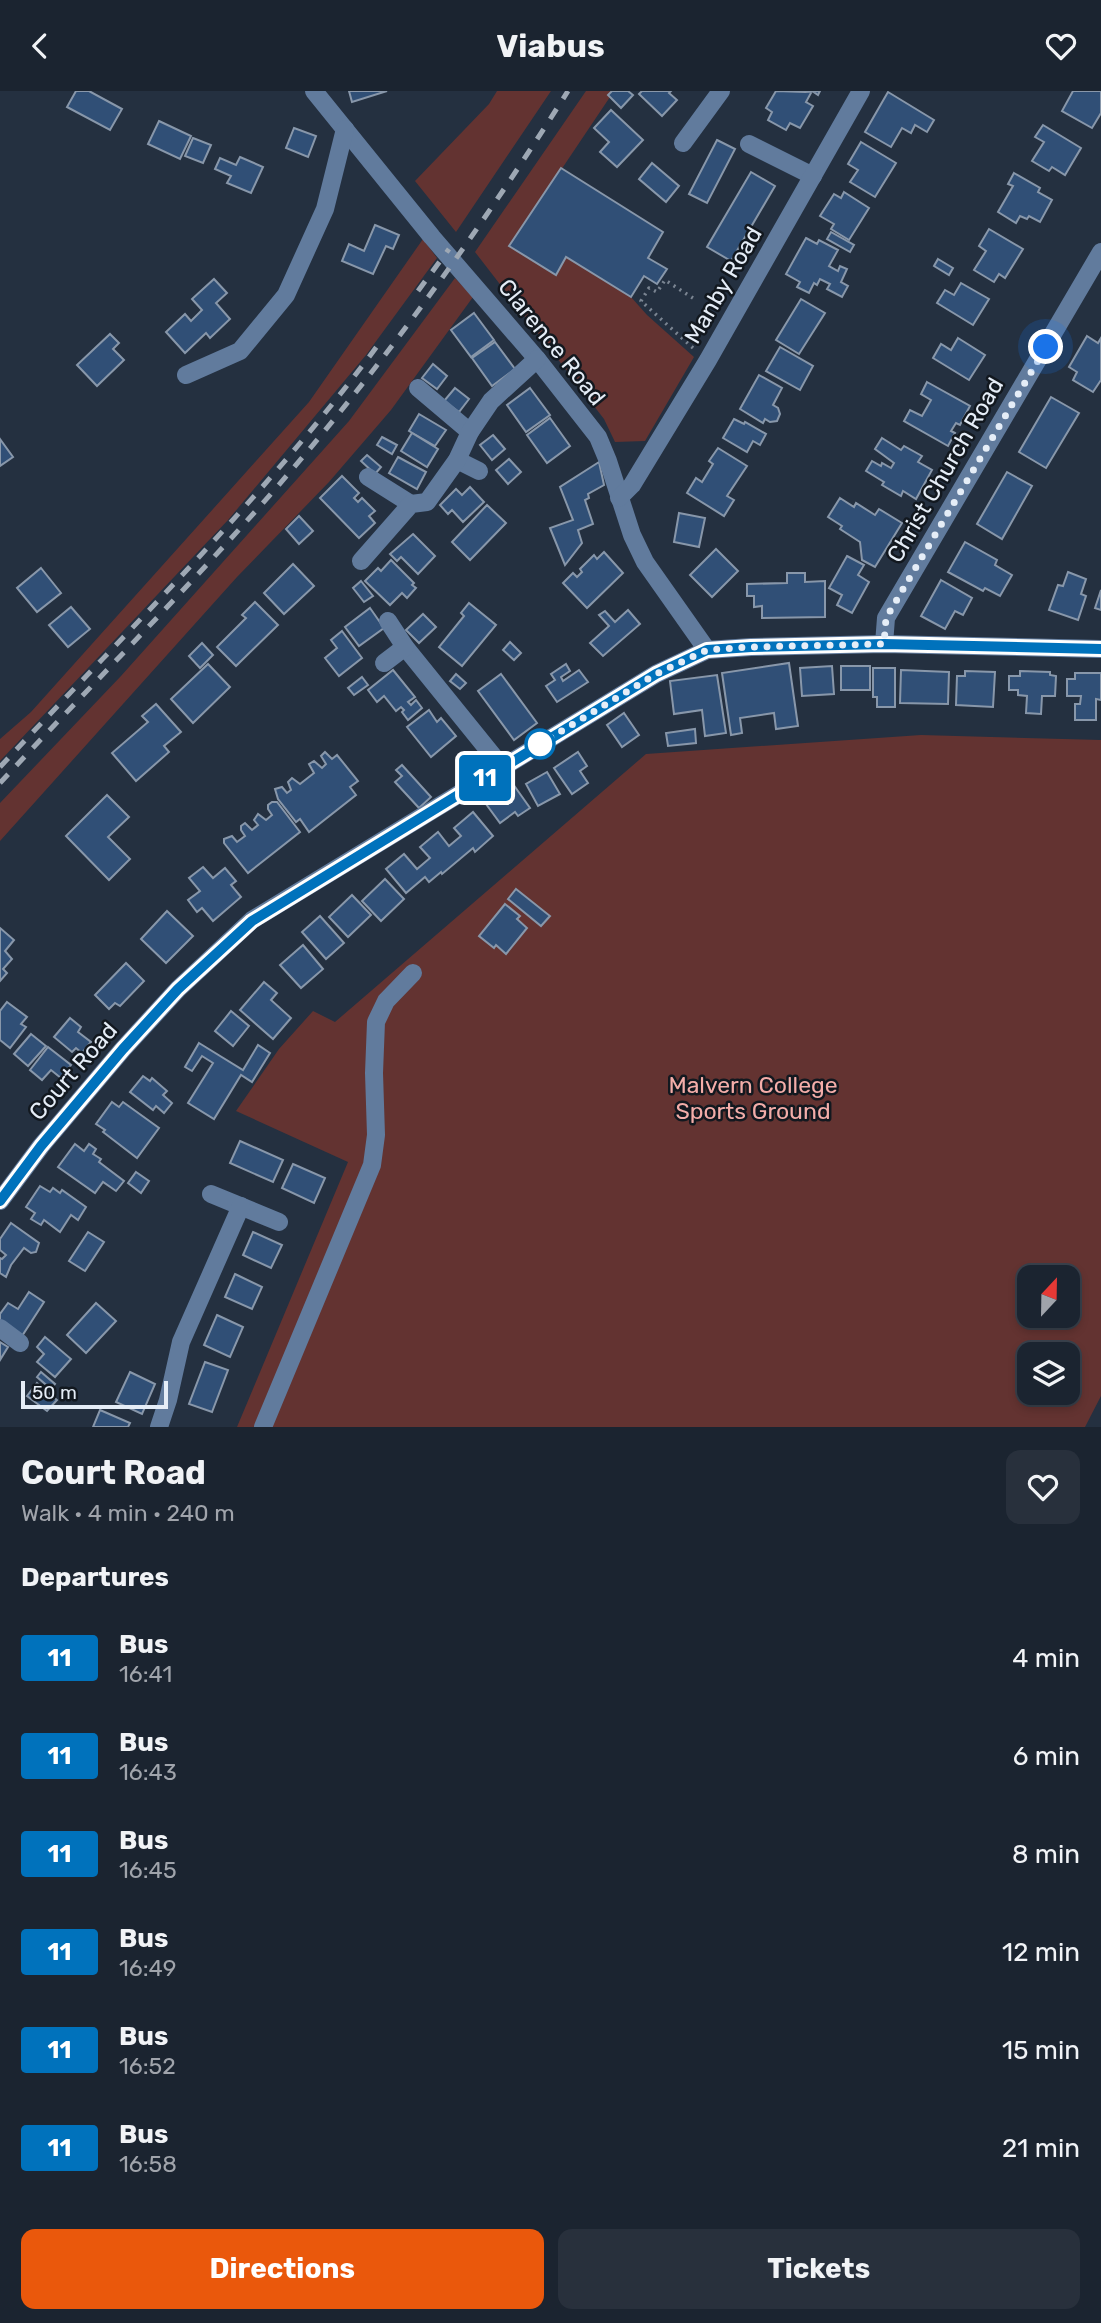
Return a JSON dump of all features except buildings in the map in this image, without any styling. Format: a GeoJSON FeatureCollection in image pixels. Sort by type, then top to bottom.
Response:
{"type":"FeatureCollection","features":[{"type":"Feature","properties":{"kind":"street","name":"Clarence Road"},"geometry":{"type":"LineString","coordinates":[[314,91],[432,237],[537,359],[597,437],[632,535],[645,562],[707,650]]}},
{"type":"Feature","properties":{"kind":"street"},"geometry":{"type":"LineString","coordinates":[[186,375],[240,351],[286,295],[325,209],[341,123],[332,91]]}},
{"type":"Feature","properties":{"kind":"street"},"geometry":{"type":"LineString","coordinates":[[683,143],[721,91]]}},
{"type":"Feature","properties":{"kind":"street","name":"Manby Road"},"geometry":{"type":"LineString","coordinates":[[619,498],[632,485],[708,361],[861,91]]}},
{"type":"Feature","properties":{"kind":"street"},"geometry":{"type":"LineString","coordinates":[[749,144],[813,176]]}},
{"type":"Feature","properties":{"kind":"street","name":"Christ Church Road"},"geometry":{"type":"LineString","coordinates":[[884,644],[886,618],[1101,252]]}},
{"type":"Feature","properties":{"kind":"street"},"geometry":{"type":"LineString","coordinates":[[360,561],[419,503],[457,460],[470,432],[491,401],[537,359]]}},
{"type":"Feature","properties":{"kind":"street"},"geometry":{"type":"LineString","coordinates":[[418,388],[470,432]]}},
{"type":"Feature","properties":{"kind":"street"},"geometry":{"type":"LineString","coordinates":[[457,460],[479,471]]}},
{"type":"Feature","properties":{"kind":"street"},"geometry":{"type":"LineString","coordinates":[[368,477],[419,503]]}},
{"type":"Feature","properties":{"kind":"street"},"geometry":{"type":"LineString","coordinates":[[388,621],[405,647],[502,767]]}},
{"type":"Feature","properties":{"kind":"street","name":"Court Road"},"geometry":{"type":"LineString","coordinates":[[1,1198],[123,1049],[178,989],[252,921],[656,674],[707,650],[751,647],[998,639],[1101,649]]}},
{"type":"Feature","properties":{"kind":"street"},"geometry":{"type":"LineString","coordinates":[[384,663],[405,647]]}},
{"type":"Feature","properties":{"kind":"street"},"geometry":{"type":"LineString","coordinates":[[263,1427],[372,1165],[376,1135],[373,1073],[376,1022],[386,1001],[413,973]]}},
{"type":"Feature","properties":{"kind":"street"},"geometry":{"type":"LineString","coordinates":[[211,1194],[279,1222]]}},
{"type":"Feature","properties":{"kind":"street"},"geometry":{"type":"LineString","coordinates":[[159,1427],[181,1342],[241,1206]]}},
{"type":"Feature","properties":{"kind":"street"},"geometry":{"type":"LineString","coordinates":[[0,1328],[20,1343]]}},
{"type":"Feature","properties":{"kind":"path"},"geometry":{"type":"LineString","coordinates":[[696,300],[665,280],[657,292],[649,288],[641,301],[708,361]]}},
{"type":"Feature","properties":{"kind":"green space"},"geometry":{"type":"Polygon","coordinates":[[[497,91],[551,91],[456,232],[415,181],[489,104],[497,91]]]}},
{"type":"Feature","properties":{"kind":"green space"},"geometry":{"type":"Polygon","coordinates":[[[586,91],[614,91],[510,246],[555,274],[566,257],[631,297],[694,357],[645,441],[615,442],[604,419],[475,252],[586,91]]]}},
{"type":"Feature","properties":{"kind":"green space"},"geometry":{"type":"Polygon","coordinates":[[[423,239],[437,258],[366,355],[228,520],[0,761],[0,739],[31,712],[309,402],[423,239]]]}},
{"type":"Feature","properties":{"kind":"green space"},"geometry":{"type":"Polygon","coordinates":[[[455,278],[473,297],[391,410],[329,482],[237,577],[0,841],[0,803],[121,676],[349,421],[455,278]]]}},
{"type":"Feature","properties":{"kind":"green space","name":"Malvern College Sports Ground"},"geometry":{"type":"Polygon","coordinates":[[[921,735],[1101,740],[1101,1396],[1085,1427],[237,1427],[348,1162],[236,1111],[279,1049],[313,1011],[335,1022],[646,754],[921,735]]]}},
{"type":"Feature","properties":{"kind":"railway"},"geometry":{"type":"LineString","coordinates":[[0,783],[232,537],[307,452],[444,276],[568,91]]}},
{"type":"Feature","properties":{"kind":"railway"},"geometry":{"type":"LineString","coordinates":[[418,291],[449,249]]}},
{"type":"Feature","properties":{"kind":"railway"},"geometry":{"type":"LineString","coordinates":[[0,767],[243,509],[335,401],[378,345]]}},
{"type":"Feature","properties":{"kind":"bus line","name":"11"},"geometry":{"type":"LineString","coordinates":[[0,1201],[41,1146],[123,1049],[178,989],[252,921],[656,674],[707,650],[751,647],[884,644],[1101,649]]}},
{"type":"Feature","properties":{"kind":"route"},"geometry":{"type":"LineString","coordinates":[[540,744],[656,674],[707,650],[884,644],[886,618],[1046,347]]}}]}
